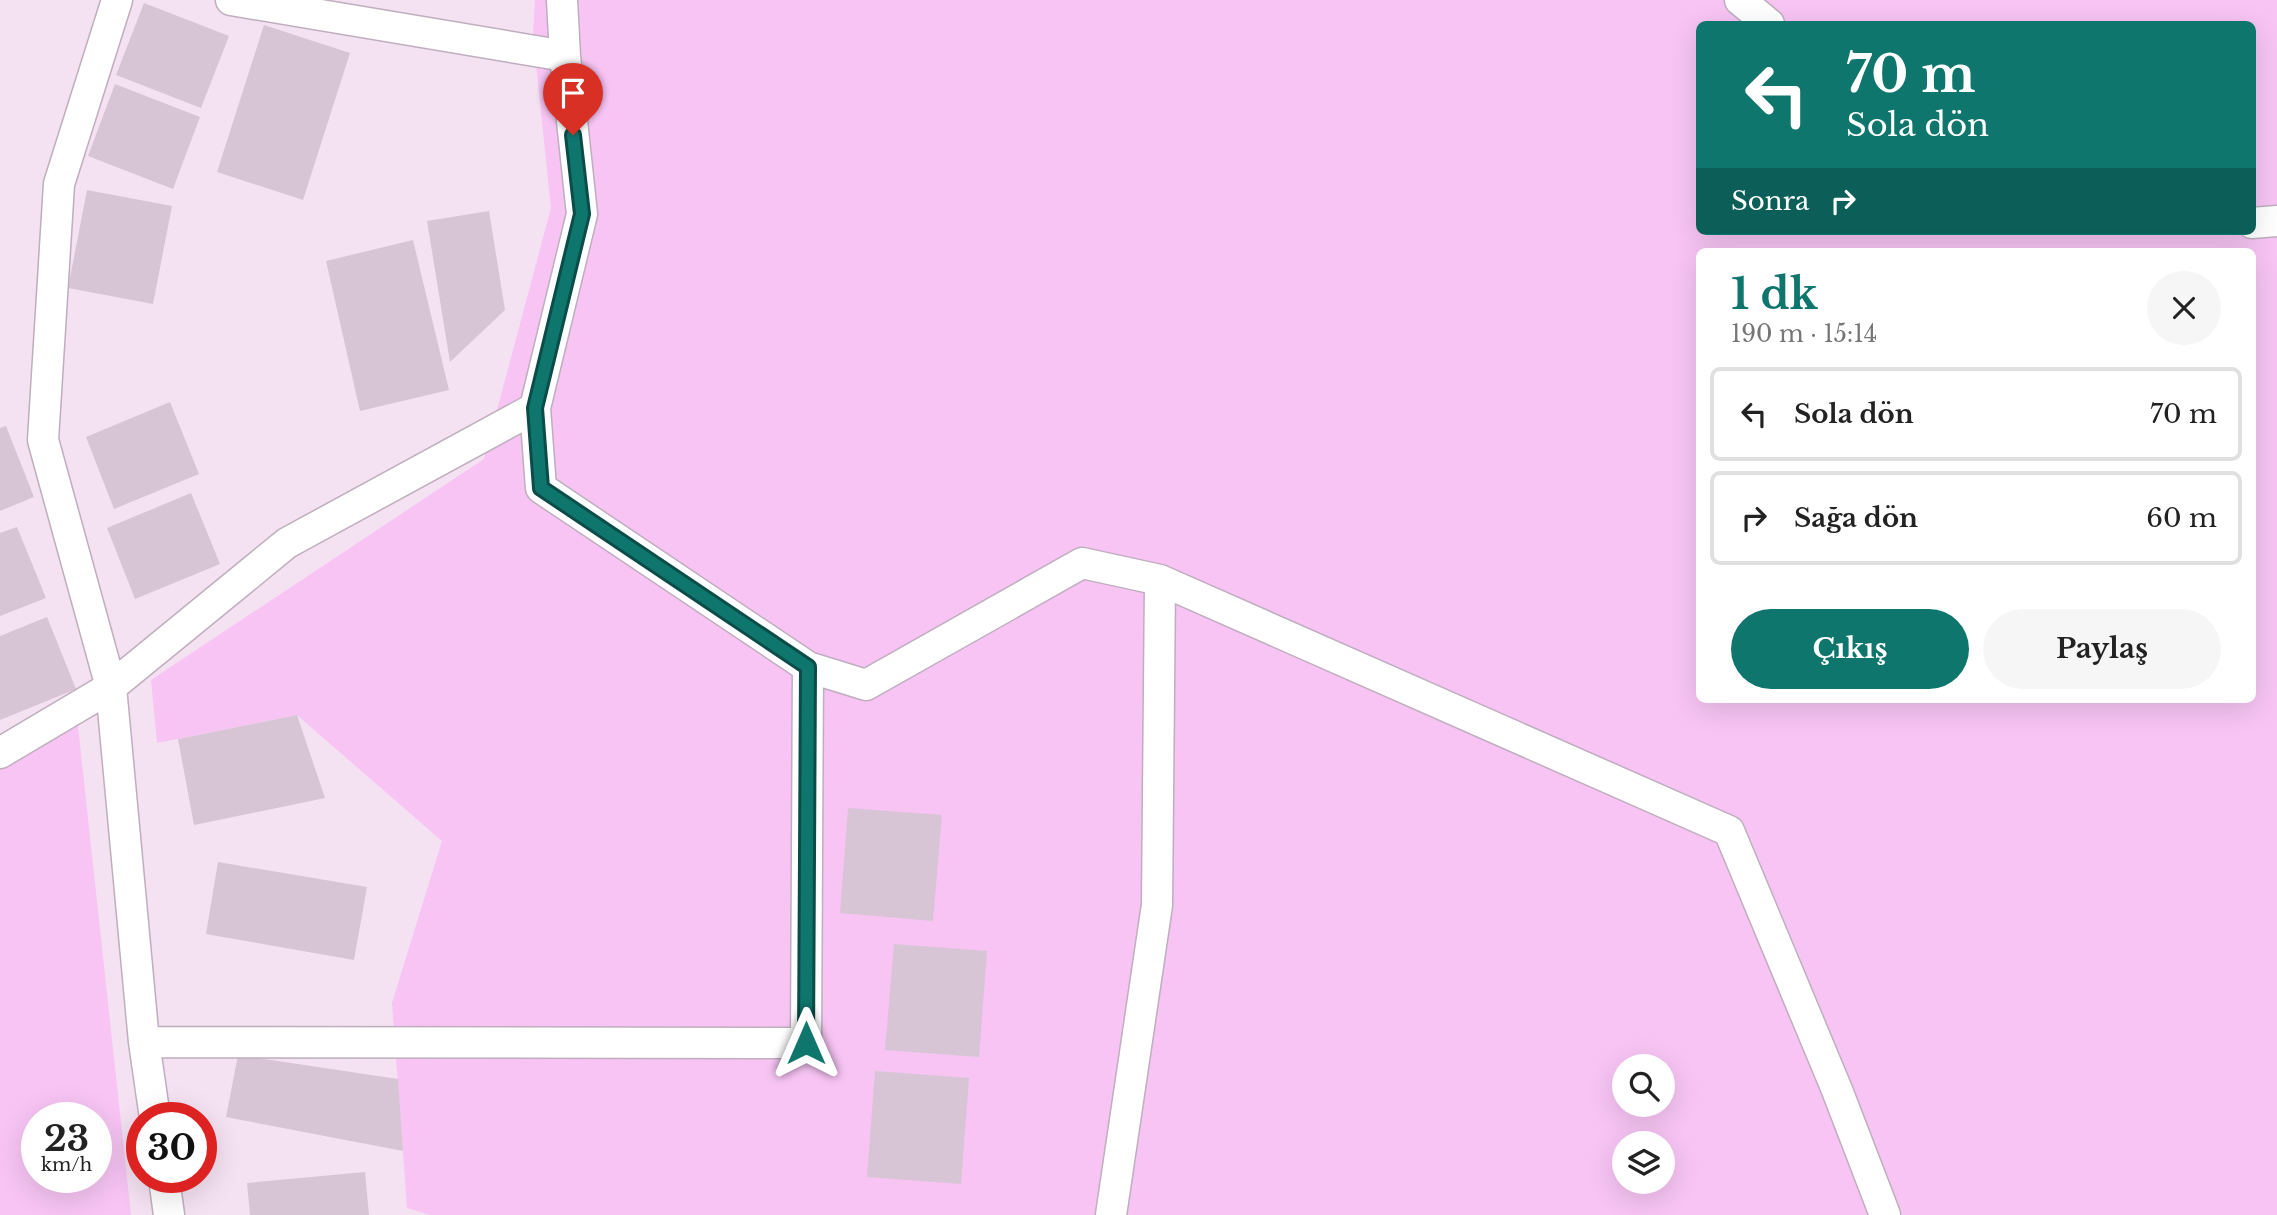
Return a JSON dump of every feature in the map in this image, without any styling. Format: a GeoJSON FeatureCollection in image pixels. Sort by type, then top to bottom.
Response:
{"type":"FeatureCollection","features":[{"type":"Feature","properties":{"kind":"street"},"geometry":{"type":"LineString","coordinates":[[117,0],[59,184],[43,440],[110,687],[144,1042],[153,1102]]}},
{"type":"Feature","properties":{"kind":"street"},"geometry":{"type":"LineString","coordinates":[[231,0],[565,56]]}},
{"type":"Feature","properties":{"kind":"street"},"geometry":{"type":"LineString","coordinates":[[562,0],[565,56],[582,214],[535,408],[541,488],[808,667],[866,685],[1082,563],[1160,580],[1729,831],[1837,1090],[1885,1215]]}},
{"type":"Feature","properties":{"kind":"street"},"geometry":{"type":"LineString","coordinates":[[1740,0],[1765,21]]}},
{"type":"Feature","properties":{"kind":"street"},"geometry":{"type":"LineString","coordinates":[[2256,223],[2277,221]]}},
{"type":"Feature","properties":{"kind":"street"},"geometry":{"type":"LineString","coordinates":[[0,753],[110,687],[287,543],[535,408]]}},
{"type":"Feature","properties":{"kind":"street"},"geometry":{"type":"LineString","coordinates":[[1111,1215],[1157,905],[1160,580]]}},
{"type":"Feature","properties":{"kind":"street"},"geometry":{"type":"LineString","coordinates":[[144,1042],[806,1043],[808,667]]}},
{"type":"Feature","properties":{"kind":"street"},"geometry":{"type":"LineString","coordinates":[[166,1193],[169,1215]]}},
{"type":"Feature","properties":{"kind":"shaded area"},"geometry":{"type":"Polygon","coordinates":[[[535,0],[2277,0],[2277,1215],[430,1215],[407,1208],[392,1003],[442,841],[297,715],[157,743],[151,680],[484,459],[551,208],[533,35],[535,0]]]}},
{"type":"Feature","properties":{"kind":"shaded area"},"geometry":{"type":"Polygon","coordinates":[[[77,717],[126,1169],[126,1193],[129,1193],[131,1215],[0,1215],[0,765],[77,717]]]}},
{"type":"Feature","properties":{"kind":"building"},"geometry":{"type":"Polygon","coordinates":[[[144,3],[229,36],[201,108],[116,75],[144,3]]]}},
{"type":"Feature","properties":{"kind":"building"},"geometry":{"type":"Polygon","coordinates":[[[264,25],[350,53],[303,200],[217,172],[264,25]]]}},
{"type":"Feature","properties":{"kind":"building"},"geometry":{"type":"Polygon","coordinates":[[[115,84],[200,117],[173,189],[88,156],[115,84]]]}},
{"type":"Feature","properties":{"kind":"building"},"geometry":{"type":"Polygon","coordinates":[[[87,190],[172,206],[153,304],[68,288],[87,190]]]}},
{"type":"Feature","properties":{"kind":"building"},"geometry":{"type":"Polygon","coordinates":[[[489,211],[505,310],[450,362],[427,221],[489,211]]]}},
{"type":"Feature","properties":{"kind":"building"},"geometry":{"type":"Polygon","coordinates":[[[413,240],[449,390],[360,411],[326,261],[413,240]]]}},
{"type":"Feature","properties":{"kind":"building"},"geometry":{"type":"Polygon","coordinates":[[[170,402],[199,474],[114,509],[86,437],[170,402]]]}},
{"type":"Feature","properties":{"kind":"building"},"geometry":{"type":"Polygon","coordinates":[[[6,426],[34,497],[0,511],[0,428],[6,426]]]}},
{"type":"Feature","properties":{"kind":"building"},"geometry":{"type":"Polygon","coordinates":[[[191,493],[220,564],[135,599],[107,528],[191,493]]]}},
{"type":"Feature","properties":{"kind":"building"},"geometry":{"type":"Polygon","coordinates":[[[17,527],[46,598],[0,616],[0,533],[17,527]]]}},
{"type":"Feature","properties":{"kind":"building"},"geometry":{"type":"Polygon","coordinates":[[[47,617],[76,689],[0,720],[0,636],[47,617]]]}},
{"type":"Feature","properties":{"kind":"building"},"geometry":{"type":"Polygon","coordinates":[[[297,715],[325,798],[194,825],[178,739],[297,715]]]}},
{"type":"Feature","properties":{"kind":"building"},"geometry":{"type":"Polygon","coordinates":[[[848,808],[942,815],[933,921],[840,913],[848,808]]]}},
{"type":"Feature","properties":{"kind":"building"},"geometry":{"type":"Polygon","coordinates":[[[218,862],[367,887],[354,960],[206,934],[218,862]]]}},
{"type":"Feature","properties":{"kind":"building"},"geometry":{"type":"Polygon","coordinates":[[[894,944],[987,951],[979,1057],[885,1050],[894,944]]]}},
{"type":"Feature","properties":{"kind":"building"},"geometry":{"type":"Polygon","coordinates":[[[238,1055],[398,1079],[403,1151],[226,1117],[238,1055]]]}},
{"type":"Feature","properties":{"kind":"building"},"geometry":{"type":"Polygon","coordinates":[[[875,1071],[969,1078],[961,1184],[867,1177],[875,1071]]]}},
{"type":"Feature","properties":{"kind":"building"},"geometry":{"type":"Polygon","coordinates":[[[365,1172],[369,1215],[250,1215],[247,1183],[365,1172]]]}},
{"type":"Feature","properties":{"kind":"route"},"geometry":{"type":"LineString","coordinates":[[573,135],[582,214],[535,408],[541,488],[808,667],[806,1043]]}}]}
